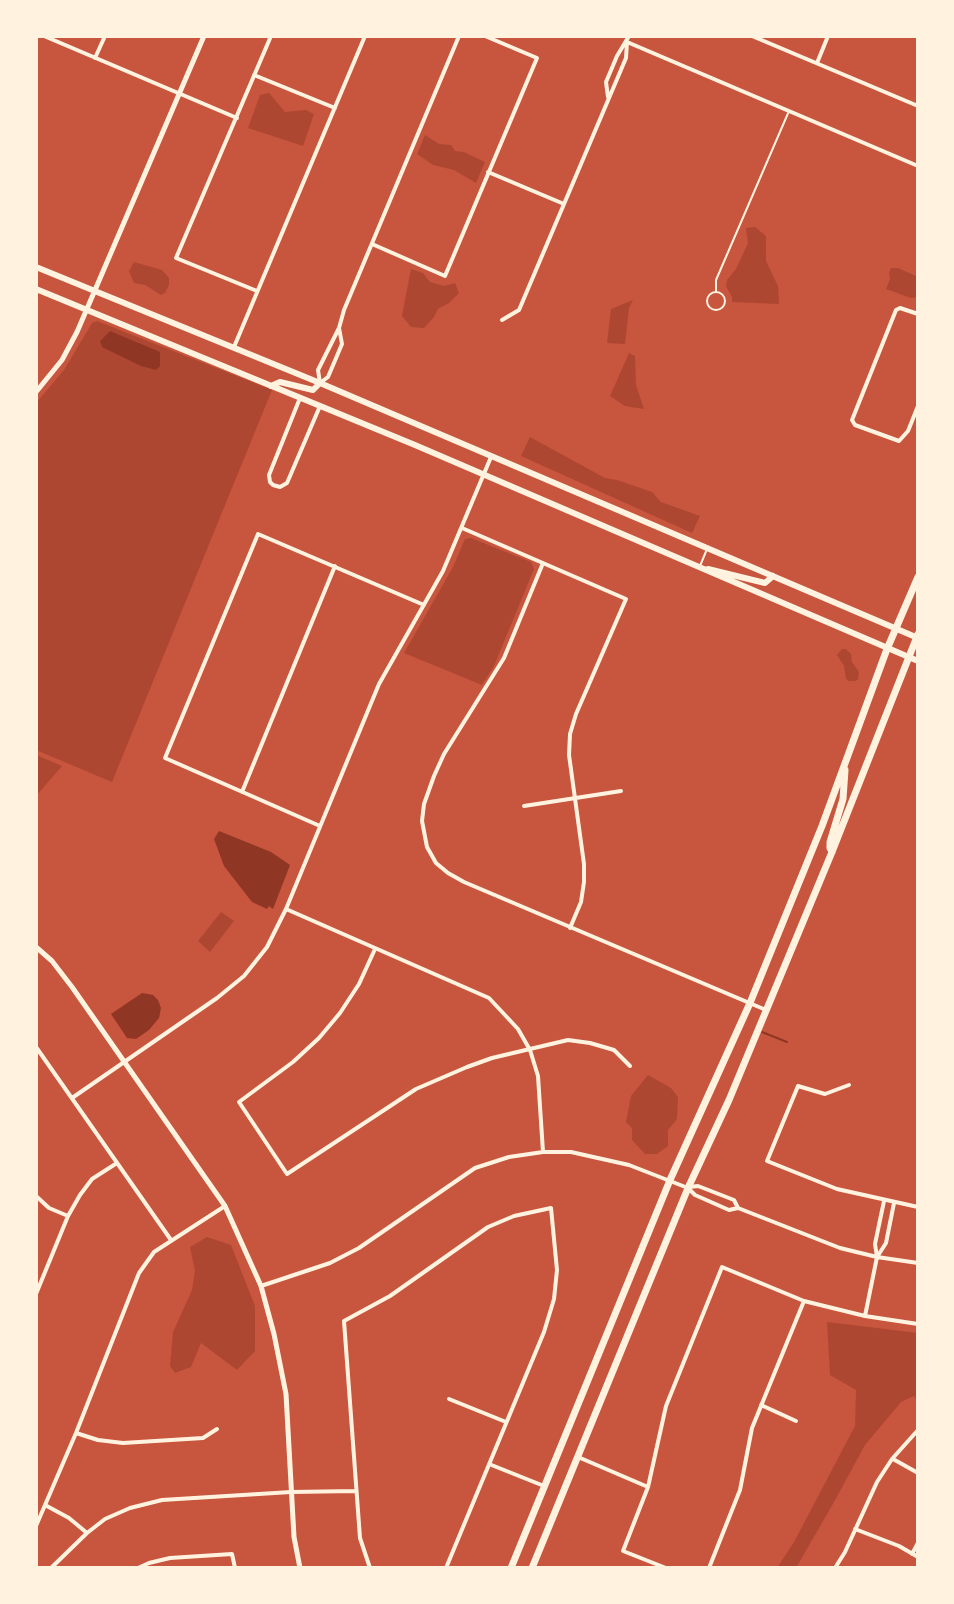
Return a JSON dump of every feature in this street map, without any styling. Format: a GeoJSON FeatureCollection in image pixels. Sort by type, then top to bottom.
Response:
{"type":"FeatureCollection","features":[{"type":"Feature","properties":{"kind":"main road"},"geometry":{"type":"LineString","coordinates":[[36,267],[234,346],[895,629],[918,636],[832,852],[729,1100],[688,1188],[532,1568]]}},
{"type":"Feature","properties":{"kind":"main road"},"geometry":{"type":"LineString","coordinates":[[36,289],[484,475],[918,661]]}},
{"type":"Feature","properties":{"kind":"main road"},"geometry":{"type":"LineString","coordinates":[[272,386],[280,382],[313,390],[320,383]]}},
{"type":"Feature","properties":{"kind":"main road"},"geometry":{"type":"LineString","coordinates":[[699,568],[721,571],[765,583],[773,576]]}},
{"type":"Feature","properties":{"kind":"main road"},"geometry":{"type":"LineString","coordinates":[[511,1568],[670,1180],[750,1003],[845,764],[887,649],[918,576]]}},
{"type":"Feature","properties":{"kind":"main road"},"geometry":{"type":"LineString","coordinates":[[832,852],[830,842],[843,799],[845,764]]}},
{"type":"Feature","properties":{"kind":"street"},"geometry":{"type":"LineString","coordinates":[[44,36],[237,118]]}},
{"type":"Feature","properties":{"kind":"street"},"geometry":{"type":"LineString","coordinates":[[95,58],[105,36]]}},
{"type":"Feature","properties":{"kind":"street"},"geometry":{"type":"LineString","coordinates":[[36,392],[62,360],[96,292],[204,36]]}},
{"type":"Feature","properties":{"kind":"street"},"geometry":{"type":"LineString","coordinates":[[257,291],[176,258],[271,36]]}},
{"type":"Feature","properties":{"kind":"street"},"geometry":{"type":"LineString","coordinates":[[234,346],[365,36]]}},
{"type":"Feature","properties":{"kind":"street"},"geometry":{"type":"LineString","coordinates":[[339,328],[342,344],[328,377],[320,383],[318,370],[339,328],[344,310],[459,36]]}},
{"type":"Feature","properties":{"kind":"street"},"geometry":{"type":"LineString","coordinates":[[372,244],[445,276],[537,58],[484,36]]}},
{"type":"Feature","properties":{"kind":"street"},"geometry":{"type":"LineString","coordinates":[[502,321],[519,310],[626,58],[629,36]]}},
{"type":"Feature","properties":{"kind":"street"},"geometry":{"type":"LineString","coordinates":[[752,36],[918,106]]}},
{"type":"Feature","properties":{"kind":"street"},"geometry":{"type":"LineString","coordinates":[[817,63],[828,36]]}},
{"type":"Feature","properties":{"kind":"street"},"geometry":{"type":"LineString","coordinates":[[608,98],[606,82],[617,56],[627,42]]}},
{"type":"Feature","properties":{"kind":"street"},"geometry":{"type":"LineString","coordinates":[[627,42],[918,166]]}},
{"type":"Feature","properties":{"kind":"street"},"geometry":{"type":"LineString","coordinates":[[254,75],[334,108]]}},
{"type":"Feature","properties":{"kind":"street"},"geometry":{"type":"LineString","coordinates":[[488,172],[564,204]]}},
{"type":"Feature","properties":{"kind":"street"},"geometry":{"type":"LineString","coordinates":[[918,314],[900,308],[896,310],[852,420],[855,425],[899,441],[908,431],[918,406]]}},
{"type":"Feature","properties":{"kind":"street"},"geometry":{"type":"LineString","coordinates":[[300,398],[269,475],[273,485],[280,487],[287,483],[320,406]]}},
{"type":"Feature","properties":{"kind":"street"},"geometry":{"type":"LineString","coordinates":[[72,1098],[217,998],[244,976],[267,946],[286,909],[379,684],[443,571],[492,456]]}},
{"type":"Feature","properties":{"kind":"street"},"geometry":{"type":"LineString","coordinates":[[462,528],[626,598],[576,714],[570,734],[568,754],[584,864],[584,882],[580,902],[570,928]]}},
{"type":"Feature","properties":{"kind":"street"},"geometry":{"type":"LineString","coordinates":[[320,826],[165,758],[258,534],[424,605]]}},
{"type":"Feature","properties":{"kind":"street"},"geometry":{"type":"LineString","coordinates":[[543,563],[504,658],[444,754],[434,776],[424,804],[422,821],[427,847],[436,863],[448,873],[570,928],[766,1010]]}},
{"type":"Feature","properties":{"kind":"street"},"geometry":{"type":"LineString","coordinates":[[242,792],[335,566]]}},
{"type":"Feature","properties":{"kind":"street"},"geometry":{"type":"LineString","coordinates":[[524,806],[621,791]]}},
{"type":"Feature","properties":{"kind":"street"},"geometry":{"type":"LineString","coordinates":[[286,909],[489,998],[518,1029],[530,1050],[538,1076],[543,1152]]}},
{"type":"Feature","properties":{"kind":"street"},"geometry":{"type":"LineString","coordinates":[[36,947],[62,974],[225,1206],[261,1286],[274,1334],[286,1394],[294,1537],[300,1568]]}},
{"type":"Feature","properties":{"kind":"street"},"geometry":{"type":"LineString","coordinates":[[375,949],[359,984],[340,1013],[319,1038],[293,1062],[239,1102],[288,1174],[416,1089],[467,1067],[568,1040],[614,1050],[630,1066]]}},
{"type":"Feature","properties":{"kind":"street"},"geometry":{"type":"LineString","coordinates":[[36,1047],[171,1240]]}},
{"type":"Feature","properties":{"kind":"street"},"geometry":{"type":"LineString","coordinates":[[849,1085],[825,1094],[798,1086],[767,1161],[837,1189],[918,1208]]}},
{"type":"Feature","properties":{"kind":"street"},"geometry":{"type":"LineString","coordinates":[[261,1286],[330,1263],[359,1248],[475,1168],[509,1157],[543,1152],[570,1152],[629,1165],[688,1188],[695,1195],[720,1206],[729,1209],[738,1208],[840,1248],[877,1257],[918,1263]]}},
{"type":"Feature","properties":{"kind":"street"},"geometry":{"type":"LineString","coordinates":[[36,1294],[68,1216],[80,1195],[92,1179],[117,1163]]}},
{"type":"Feature","properties":{"kind":"street"},"geometry":{"type":"LineString","coordinates":[[688,1188],[701,1187],[734,1200],[738,1208]]}},
{"type":"Feature","properties":{"kind":"street"},"geometry":{"type":"LineString","coordinates":[[36,1196],[49,1208],[68,1216]]}},
{"type":"Feature","properties":{"kind":"street"},"geometry":{"type":"LineString","coordinates":[[865,1316],[877,1257],[875,1244],[884,1201]]}},
{"type":"Feature","properties":{"kind":"street"},"geometry":{"type":"LineString","coordinates":[[877,1257],[886,1243],[894,1203]]}},
{"type":"Feature","properties":{"kind":"street"},"geometry":{"type":"LineString","coordinates":[[36,1526],[76,1433],[139,1274],[154,1252],[225,1206]]}},
{"type":"Feature","properties":{"kind":"street"},"geometry":{"type":"LineString","coordinates":[[370,1568],[360,1539],[344,1321],[390,1296],[488,1227],[514,1216],[551,1208],[557,1270],[554,1299],[544,1332],[446,1568]]}},
{"type":"Feature","properties":{"kind":"street"},"geometry":{"type":"LineString","coordinates":[[666,1568],[623,1551],[648,1487],[666,1406],[722,1268],[804,1301],[865,1316],[918,1324]]}},
{"type":"Feature","properties":{"kind":"street"},"geometry":{"type":"LineString","coordinates":[[709,1568],[734,1508],[752,1428],[804,1301]]}},
{"type":"Feature","properties":{"kind":"street"},"geometry":{"type":"LineString","coordinates":[[449,1399],[506,1422]]}},
{"type":"Feature","properties":{"kind":"street"},"geometry":{"type":"LineString","coordinates":[[761,1405],[796,1421]]}},
{"type":"Feature","properties":{"kind":"street"},"geometry":{"type":"LineString","coordinates":[[76,1433],[98,1440],[123,1443],[203,1438],[217,1429]]}},
{"type":"Feature","properties":{"kind":"street"},"geometry":{"type":"LineString","coordinates":[[835,1568],[845,1552],[876,1482],[892,1459],[918,1430]]}},
{"type":"Feature","properties":{"kind":"street"},"geometry":{"type":"LineString","coordinates":[[578,1457],[648,1487]]}},
{"type":"Feature","properties":{"kind":"street"},"geometry":{"type":"LineString","coordinates":[[892,1459],[918,1473]]}},
{"type":"Feature","properties":{"kind":"street"},"geometry":{"type":"LineString","coordinates":[[489,1464],[545,1486]]}},
{"type":"Feature","properties":{"kind":"street"},"geometry":{"type":"LineString","coordinates":[[51,1568],[105,1519],[162,1500],[291,1492],[355,1491]]}},
{"type":"Feature","properties":{"kind":"street"},"geometry":{"type":"LineString","coordinates":[[45,1505],[69,1518],[87,1533]]}},
{"type":"Feature","properties":{"kind":"street"},"geometry":{"type":"LineString","coordinates":[[855,1529],[899,1546],[918,1557]]}},
{"type":"Feature","properties":{"kind":"street"},"geometry":{"type":"LineString","coordinates":[[912,1554],[918,1543]]}},
{"type":"Feature","properties":{"kind":"street"},"geometry":{"type":"LineString","coordinates":[[138,1568],[170,1558],[232,1554],[235,1568]]}},
{"type":"Feature","properties":{"kind":"lane"},"geometry":{"type":"LineString","coordinates":[[716,292],[716,280],[789,111]]}},
{"type":"Feature","properties":{"kind":"lane"},"geometry":{"type":"LineString","coordinates":[[716,292],[724,297],[724,303],[722,308],[716,310],[711,308],[707,301],[711,294],[716,292]]}},
{"type":"Feature","properties":{"kind":"lane"},"geometry":{"type":"LineString","coordinates":[[699,568],[707,549]]}},
{"type":"Feature","properties":{"kind":"shaded area"},"geometry":{"type":"Polygon","coordinates":[[[269,93],[285,112],[306,110],[314,114],[303,146],[248,128],[260,95],[269,93]]]}},
{"type":"Feature","properties":{"kind":"shaded area"},"geometry":{"type":"Polygon","coordinates":[[[425,135],[439,144],[451,145],[455,151],[464,152],[485,162],[476,183],[454,170],[433,165],[417,154],[425,135]]]}},
{"type":"Feature","properties":{"kind":"shaded area"},"geometry":{"type":"Polygon","coordinates":[[[755,227],[766,236],[766,261],[778,286],[779,304],[732,302],[726,286],[727,280],[736,269],[748,243],[746,228],[755,227]]]}},
{"type":"Feature","properties":{"kind":"shaded area"},"geometry":{"type":"Polygon","coordinates":[[[134,262],[162,270],[169,278],[169,285],[165,293],[161,295],[145,285],[134,283],[129,271],[134,262]]]}},
{"type":"Feature","properties":{"kind":"shaded area"},"geometry":{"type":"Polygon","coordinates":[[[891,268],[898,268],[918,277],[918,297],[911,298],[886,289],[891,268]]]}},
{"type":"Feature","properties":{"kind":"shaded area"},"geometry":{"type":"Polygon","coordinates":[[[411,269],[423,273],[430,282],[444,286],[455,283],[459,293],[449,303],[438,309],[424,328],[411,327],[402,316],[411,269]]]}},
{"type":"Feature","properties":{"kind":"shaded area"},"geometry":{"type":"Polygon","coordinates":[[[633,300],[629,308],[625,344],[607,343],[611,309],[633,300]]]}},
{"type":"Feature","properties":{"kind":"shaded area"},"geometry":{"type":"Polygon","coordinates":[[[97,321],[272,390],[112,782],[36,750],[36,403],[64,370],[92,323],[97,321]]]}},
{"type":"Feature","properties":{"kind":"shaded area"},"geometry":{"type":"Polygon","coordinates":[[[110,331],[160,352],[160,366],[156,370],[141,366],[102,347],[100,341],[110,331]]]}},
{"type":"Feature","properties":{"kind":"shaded area"},"geometry":{"type":"Polygon","coordinates":[[[629,353],[635,356],[636,385],[644,409],[625,406],[610,396],[629,353]]]}},
{"type":"Feature","properties":{"kind":"shaded area"},"geometry":{"type":"Polygon","coordinates":[[[530,437],[605,478],[652,492],[661,502],[700,516],[692,533],[521,456],[530,437]]]}},
{"type":"Feature","properties":{"kind":"shaded area"},"geometry":{"type":"Polygon","coordinates":[[[471,538],[531,562],[534,569],[494,666],[482,685],[404,653],[453,567],[465,539],[471,538]]]}},
{"type":"Feature","properties":{"kind":"shaded area"},"geometry":{"type":"Polygon","coordinates":[[[842,649],[846,649],[851,654],[852,662],[859,672],[856,681],[846,679],[844,666],[837,655],[842,649]]]}},
{"type":"Feature","properties":{"kind":"shaded area"},"geometry":{"type":"Polygon","coordinates":[[[36,755],[62,766],[36,796],[36,755]]]}},
{"type":"Feature","properties":{"kind":"shaded area"},"geometry":{"type":"Polygon","coordinates":[[[219,831],[271,852],[290,865],[273,909],[269,906],[267,909],[252,902],[224,866],[214,839],[219,831]]]}},
{"type":"Feature","properties":{"kind":"shaded area"},"geometry":{"type":"Polygon","coordinates":[[[221,912],[234,921],[210,952],[198,941],[221,912]]]}},
{"type":"Feature","properties":{"kind":"shaded area"},"geometry":{"type":"Polygon","coordinates":[[[142,993],[153,995],[158,1000],[161,1008],[159,1018],[149,1030],[136,1039],[127,1038],[111,1014],[142,993]]]}},
{"type":"Feature","properties":{"kind":"shaded area"},"geometry":{"type":"Polygon","coordinates":[[[648,1075],[671,1088],[678,1097],[677,1119],[668,1130],[668,1146],[657,1154],[645,1154],[632,1140],[632,1128],[626,1122],[631,1096],[648,1075]]]}},
{"type":"Feature","properties":{"kind":"shaded area"},"geometry":{"type":"Polygon","coordinates":[[[207,1237],[231,1245],[255,1306],[255,1351],[237,1370],[201,1343],[191,1367],[175,1373],[170,1366],[173,1332],[192,1290],[195,1271],[190,1247],[207,1237]]]}},
{"type":"Feature","properties":{"kind":"shaded area"},"geometry":{"type":"Polygon","coordinates":[[[827,1322],[918,1333],[918,1402],[914,1396],[901,1402],[865,1445],[796,1568],[777,1568],[794,1542],[855,1426],[856,1390],[830,1375],[827,1322]]]}},
{"type":"Feature","properties":{"kind":"waterway"},"geometry":{"type":"LineString","coordinates":[[762,1032],[787,1042]]}}]}
